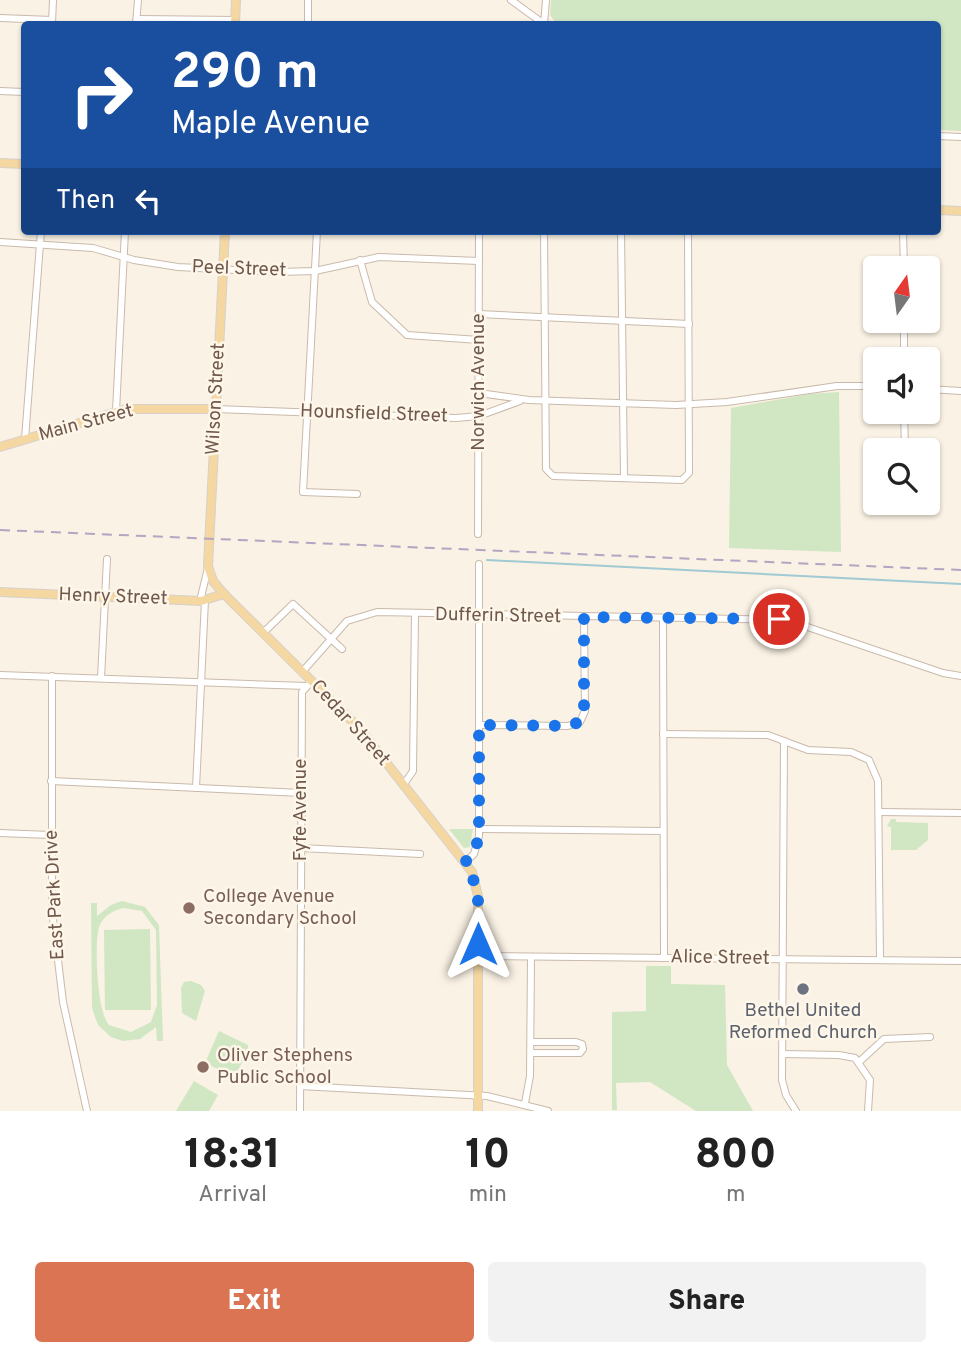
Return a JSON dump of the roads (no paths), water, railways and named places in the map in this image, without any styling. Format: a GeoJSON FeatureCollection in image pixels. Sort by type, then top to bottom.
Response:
{"type":"FeatureCollection","features":[{"type":"Feature","properties":{"kind":"main road"},"geometry":{"type":"LineString","coordinates":[[235,21],[236,0]]}},
{"type":"Feature","properties":{"kind":"main road"},"geometry":{"type":"LineString","coordinates":[[0,163],[21,164]]}},
{"type":"Feature","properties":{"kind":"main road"},"geometry":{"type":"LineString","coordinates":[[941,210],[961,211]]}},
{"type":"Feature","properties":{"kind":"main road","name":"Wilson Street"},"geometry":{"type":"LineString","coordinates":[[208,566],[225,235]]}},
{"type":"Feature","properties":{"kind":"main road","name":"Main Street"},"geometry":{"type":"LineString","coordinates":[[0,447],[116,411],[158,407],[216,409]]}},
{"type":"Feature","properties":{"kind":"main road"},"geometry":{"type":"LineString","coordinates":[[208,566],[224,594]]}},
{"type":"Feature","properties":{"kind":"main road","name":"Henry Street"},"geometry":{"type":"LineString","coordinates":[[0,592],[203,601],[224,594]]}},
{"type":"Feature","properties":{"kind":"main road","name":"Cedar Street"},"geometry":{"type":"LineString","coordinates":[[224,594],[300,668],[309,684],[354,723],[465,862]]}},
{"type":"Feature","properties":{"kind":"main road"},"geometry":{"type":"LineString","coordinates":[[465,862],[478,891],[478,1111]]}},
{"type":"Feature","properties":{"kind":"street"},"geometry":{"type":"LineString","coordinates":[[52,21],[53,0]]}},
{"type":"Feature","properties":{"kind":"street"},"geometry":{"type":"LineString","coordinates":[[137,21],[138,0]]}},
{"type":"Feature","properties":{"kind":"street"},"geometry":{"type":"LineString","coordinates":[[308,0],[308,21]]}},
{"type":"Feature","properties":{"kind":"street"},"geometry":{"type":"LineString","coordinates":[[511,0],[540,21]]}},
{"type":"Feature","properties":{"kind":"street"},"geometry":{"type":"LineString","coordinates":[[544,21],[546,0]]}},
{"type":"Feature","properties":{"kind":"street"},"geometry":{"type":"LineString","coordinates":[[0,18],[39,21]]}},
{"type":"Feature","properties":{"kind":"street"},"geometry":{"type":"LineString","coordinates":[[0,91],[21,92]]}},
{"type":"Feature","properties":{"kind":"street"},"geometry":{"type":"LineString","coordinates":[[941,136],[961,137]]}},
{"type":"Feature","properties":{"kind":"street"},"geometry":{"type":"LineString","coordinates":[[25,439],[41,235]]}},
{"type":"Feature","properties":{"kind":"street"},"geometry":{"type":"LineString","coordinates":[[116,411],[125,235]]}},
{"type":"Feature","properties":{"kind":"street"},"geometry":{"type":"LineString","coordinates":[[317,235],[303,492],[357,495]]}},
{"type":"Feature","properties":{"kind":"street","name":"Norwich Avenue"},"geometry":{"type":"LineString","coordinates":[[478,534],[479,235]]}},
{"type":"Feature","properties":{"kind":"street"},"geometry":{"type":"LineString","coordinates":[[544,235],[545,464],[548,474],[686,479],[689,405],[688,235]]}},
{"type":"Feature","properties":{"kind":"street"},"geometry":{"type":"LineString","coordinates":[[621,235],[624,478]]}},
{"type":"Feature","properties":{"kind":"street"},"geometry":{"type":"LineString","coordinates":[[904,235],[904,256]]}},
{"type":"Feature","properties":{"kind":"street","name":"Peel Street"},"geometry":{"type":"LineString","coordinates":[[0,242],[93,248],[168,266],[222,269],[315,271],[386,256],[479,261]]}},
{"type":"Feature","properties":{"kind":"street"},"geometry":{"type":"LineString","coordinates":[[360,260],[372,302],[407,335],[479,340]]}},
{"type":"Feature","properties":{"kind":"street"},"geometry":{"type":"LineString","coordinates":[[479,314],[689,324]]}},
{"type":"Feature","properties":{"kind":"street"},"geometry":{"type":"LineString","coordinates":[[479,393],[545,401],[689,405],[837,386],[863,386]]}},
{"type":"Feature","properties":{"kind":"street"},"geometry":{"type":"LineString","coordinates":[[940,390],[961,391]]}},
{"type":"Feature","properties":{"kind":"street","name":"Hounsfield Street"},"geometry":{"type":"LineString","coordinates":[[216,409],[456,418],[479,416],[510,403],[529,400]]}},
{"type":"Feature","properties":{"kind":"street"},"geometry":{"type":"LineString","coordinates":[[101,678],[107,559]]}},
{"type":"Feature","properties":{"kind":"street"},"geometry":{"type":"LineString","coordinates":[[465,862],[476,850],[479,829],[479,564]]}},
{"type":"Feature","properties":{"kind":"street","name":"Wilson Street"},"geometry":{"type":"LineString","coordinates":[[196,788],[203,601],[208,566]]}},
{"type":"Feature","properties":{"kind":"street"},"geometry":{"type":"LineString","coordinates":[[263,633],[293,604],[342,649]]}},
{"type":"Feature","properties":{"kind":"street","name":"Dufferin Street"},"geometry":{"type":"LineString","coordinates":[[300,668],[347,621],[362,614],[415,614],[787,620],[943,673],[961,676]]}},
{"type":"Feature","properties":{"kind":"street"},"geometry":{"type":"LineString","coordinates":[[404,784],[413,771],[415,614]]}},
{"type":"Feature","properties":{"kind":"street"},"geometry":{"type":"LineString","coordinates":[[479,725],[568,726],[580,722],[584,711],[584,617]]}},
{"type":"Feature","properties":{"kind":"street"},"geometry":{"type":"LineString","coordinates":[[663,618],[664,958]]}},
{"type":"Feature","properties":{"kind":"street"},"geometry":{"type":"LineString","coordinates":[[290,686],[297,678],[300,668]]}},
{"type":"Feature","properties":{"kind":"street"},"geometry":{"type":"LineString","coordinates":[[0,674],[290,686],[309,684]]}},
{"type":"Feature","properties":{"kind":"street","name":"East Park Drive"},"geometry":{"type":"LineString","coordinates":[[52,676],[51,897],[61,992],[87,1111]]}},
{"type":"Feature","properties":{"kind":"street","name":"Fyfe Avenue"},"geometry":{"type":"LineString","coordinates":[[300,1111],[302,692],[309,684]]}},
{"type":"Feature","properties":{"kind":"street"},"geometry":{"type":"LineString","coordinates":[[663,734],[762,735],[810,751],[851,752],[869,760],[878,775],[880,960]]}},
{"type":"Feature","properties":{"kind":"street"},"geometry":{"type":"LineString","coordinates":[[784,741],[783,1084],[796,1111]]}},
{"type":"Feature","properties":{"kind":"street"},"geometry":{"type":"LineString","coordinates":[[51,781],[301,793]]}},
{"type":"Feature","properties":{"kind":"street"},"geometry":{"type":"LineString","coordinates":[[879,812],[961,813]]}},
{"type":"Feature","properties":{"kind":"street"},"geometry":{"type":"LineString","coordinates":[[479,829],[662,831]]}},
{"type":"Feature","properties":{"kind":"street"},"geometry":{"type":"LineString","coordinates":[[0,833],[50,835]]}},
{"type":"Feature","properties":{"kind":"street"},"geometry":{"type":"LineString","coordinates":[[301,848],[420,854]]}},
{"type":"Feature","properties":{"kind":"street","name":"Alice Street"},"geometry":{"type":"LineString","coordinates":[[478,956],[961,961]]}},
{"type":"Feature","properties":{"kind":"street"},"geometry":{"type":"LineString","coordinates":[[529,1107],[531,957]]}},
{"type":"Feature","properties":{"kind":"street"},"geometry":{"type":"LineString","coordinates":[[859,1062],[884,1039],[930,1037]]}},
{"type":"Feature","properties":{"kind":"street"},"geometry":{"type":"LineString","coordinates":[[531,1042],[578,1042],[583,1049],[578,1053],[531,1053]]}},
{"type":"Feature","properties":{"kind":"street"},"geometry":{"type":"LineString","coordinates":[[783,1054],[839,1055],[859,1062],[870,1080],[868,1111]]}},
{"type":"Feature","properties":{"kind":"street"},"geometry":{"type":"LineString","coordinates":[[300,1086],[478,1095],[548,1111]]}},
{"type":"Feature","properties":{"kind":"waterway"},"geometry":{"type":"LineString","coordinates":[[487,560],[961,584]]}},
{"type":"Feature","properties":{"kind":"railway"},"geometry":{"type":"LineString","coordinates":[[0,530],[961,570]]}},
{"type":"Feature","properties":{"kind":"place","name":"College Avenue Secondary School"},"geometry":{"type":"Point","coordinates":[189,908]}},
{"type":"Feature","properties":{"kind":"place","name":"Bethel United Reformed Church"},"geometry":{"type":"Point","coordinates":[803,989]}},
{"type":"Feature","properties":{"kind":"place","name":"Oliver Stephens Public School"},"geometry":{"type":"Point","coordinates":[203,1067]}}]}
